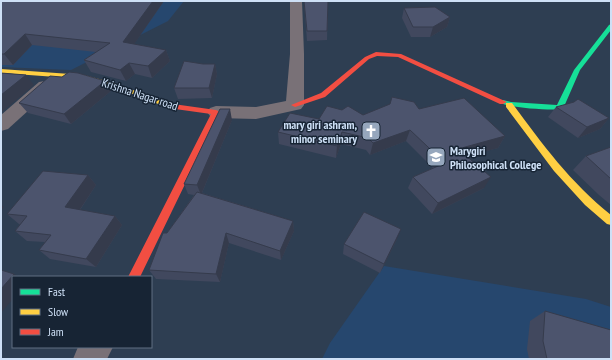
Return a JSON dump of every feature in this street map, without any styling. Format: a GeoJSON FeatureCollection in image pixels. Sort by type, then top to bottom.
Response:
{"type":"FeatureCollection","features":[{"type":"Feature","properties":{"kind":"street"},"geometry":{"type":"LineString","coordinates":[[295,105],[297,54],[296,1]]}},
{"type":"Feature","properties":{"kind":"street"},"geometry":{"type":"LineString","coordinates":[[134,276],[216,112],[256,113],[295,105],[324,95],[367,58],[376,54],[399,55],[509,105],[527,105],[543,109],[560,107],[577,70],[611,26]]}},
{"type":"Feature","properties":{"kind":"street","name":"Krishna Nagar road"},"geometry":{"type":"LineString","coordinates":[[1,71],[84,78],[112,84],[175,107],[216,112]]}},
{"type":"Feature","properties":{"kind":"street"},"geometry":{"type":"LineString","coordinates":[[1,125],[58,75]]}},
{"type":"Feature","properties":{"kind":"street"},"geometry":{"type":"LineString","coordinates":[[509,105],[557,169],[588,202],[611,221]]}},
{"type":"Feature","properties":{"kind":"street"},"geometry":{"type":"LineString","coordinates":[[89,359],[96,348]]}},
{"type":"Feature","properties":{"kind":"shaded area"},"geometry":{"type":"Polygon","coordinates":[[[32,1],[184,1],[168,21],[71,70],[1,67],[1,6],[32,1]]]}},
{"type":"Feature","properties":{"kind":"shaded area"},"geometry":{"type":"Polygon","coordinates":[[[384,266],[586,299],[611,307],[611,359],[322,359],[330,343],[384,266]]]}},
{"type":"Feature","properties":{"kind":"building"},"geometry":{"type":"Polygon","coordinates":[[[1,1],[153,1],[123,42],[166,50],[148,66],[129,63],[120,70],[84,60],[110,43],[25,34],[4,54],[1,54],[1,1]]]}},
{"type":"Feature","properties":{"kind":"building"},"geometry":{"type":"Polygon","coordinates":[[[304,1],[328,1],[327,31],[307,31],[304,1]]]}},
{"type":"Feature","properties":{"kind":"building"},"geometry":{"type":"Polygon","coordinates":[[[435,7],[450,17],[433,27],[413,27],[404,8],[435,7]]]}},
{"type":"Feature","properties":{"kind":"building"},"geometry":{"type":"Polygon","coordinates":[[[184,61],[215,64],[209,88],[174,88],[184,61]]]}},
{"type":"Feature","properties":{"kind":"building"},"geometry":{"type":"Polygon","coordinates":[[[69,72],[78,73],[105,81],[64,114],[19,103],[50,76],[62,77],[69,72]]]}},
{"type":"Feature","properties":{"kind":"building"},"geometry":{"type":"Polygon","coordinates":[[[1,73],[26,75],[1,95],[1,73]]]}},
{"type":"Feature","properties":{"kind":"building"},"geometry":{"type":"Polygon","coordinates":[[[392,97],[414,102],[419,109],[464,98],[505,136],[458,149],[491,177],[438,203],[413,177],[445,163],[410,130],[373,143],[368,138],[342,132],[337,146],[278,132],[290,113],[319,119],[327,106],[342,110],[348,106],[363,115],[390,104],[392,97]]]}},
{"type":"Feature","properties":{"kind":"building"},"geometry":{"type":"Polygon","coordinates":[[[578,99],[609,118],[587,127],[556,107],[574,102],[578,99]]]}},
{"type":"Feature","properties":{"kind":"building"},"geometry":{"type":"Polygon","coordinates":[[[220,109],[230,109],[197,185],[184,184],[220,109]]]}},
{"type":"Feature","properties":{"kind":"building"},"geometry":{"type":"Polygon","coordinates":[[[611,147],[611,179],[586,156],[611,147]]]}},
{"type":"Feature","properties":{"kind":"building"},"geometry":{"type":"Polygon","coordinates":[[[43,171],[88,175],[65,207],[115,216],[86,259],[39,250],[51,235],[15,231],[27,216],[7,214],[43,171]]]}},
{"type":"Feature","properties":{"kind":"building"},"geometry":{"type":"Polygon","coordinates":[[[197,192],[293,221],[280,251],[226,233],[216,274],[149,270],[163,233],[167,233],[197,192]]]}},
{"type":"Feature","properties":{"kind":"building"},"geometry":{"type":"Polygon","coordinates":[[[364,212],[401,229],[384,264],[344,244],[364,212]]]}},
{"type":"Feature","properties":{"kind":"building"},"geometry":{"type":"Polygon","coordinates":[[[1,270],[14,274],[12,276],[1,289],[1,270]]]}},
{"type":"Feature","properties":{"kind":"building"},"geometry":{"type":"Polygon","coordinates":[[[545,311],[611,330],[611,359],[547,359],[543,341],[545,311]]]}},
{"type":"Feature","properties":{"kind":"traffic: fast"},"geometry":{"type":"LineString","coordinates":[[503,102],[551,108],[560,107],[577,70],[611,26]]}},
{"type":"Feature","properties":{"kind":"traffic: slow"},"geometry":{"type":"LineString","coordinates":[[1,71],[84,77],[112,84],[169,105]]}},
{"type":"Feature","properties":{"kind":"traffic: slow"},"geometry":{"type":"LineString","coordinates":[[509,105],[557,169],[588,202],[611,221]]}},
{"type":"Feature","properties":{"kind":"traffic: jam"},"geometry":{"type":"LineString","coordinates":[[295,105],[323,95],[367,58],[376,54],[399,55],[503,102]]}},
{"type":"Feature","properties":{"kind":"traffic: jam"},"geometry":{"type":"LineString","coordinates":[[134,276],[216,112],[169,105]]}},
{"type":"Feature","properties":{"kind":"place","name":"mary giri ashram, minor seminary"},"geometry":{"type":"Point","coordinates":[371,131]}},
{"type":"Feature","properties":{"kind":"place","name":"Marygiri Philosophical College"},"geometry":{"type":"Point","coordinates":[436,157]}}]}
